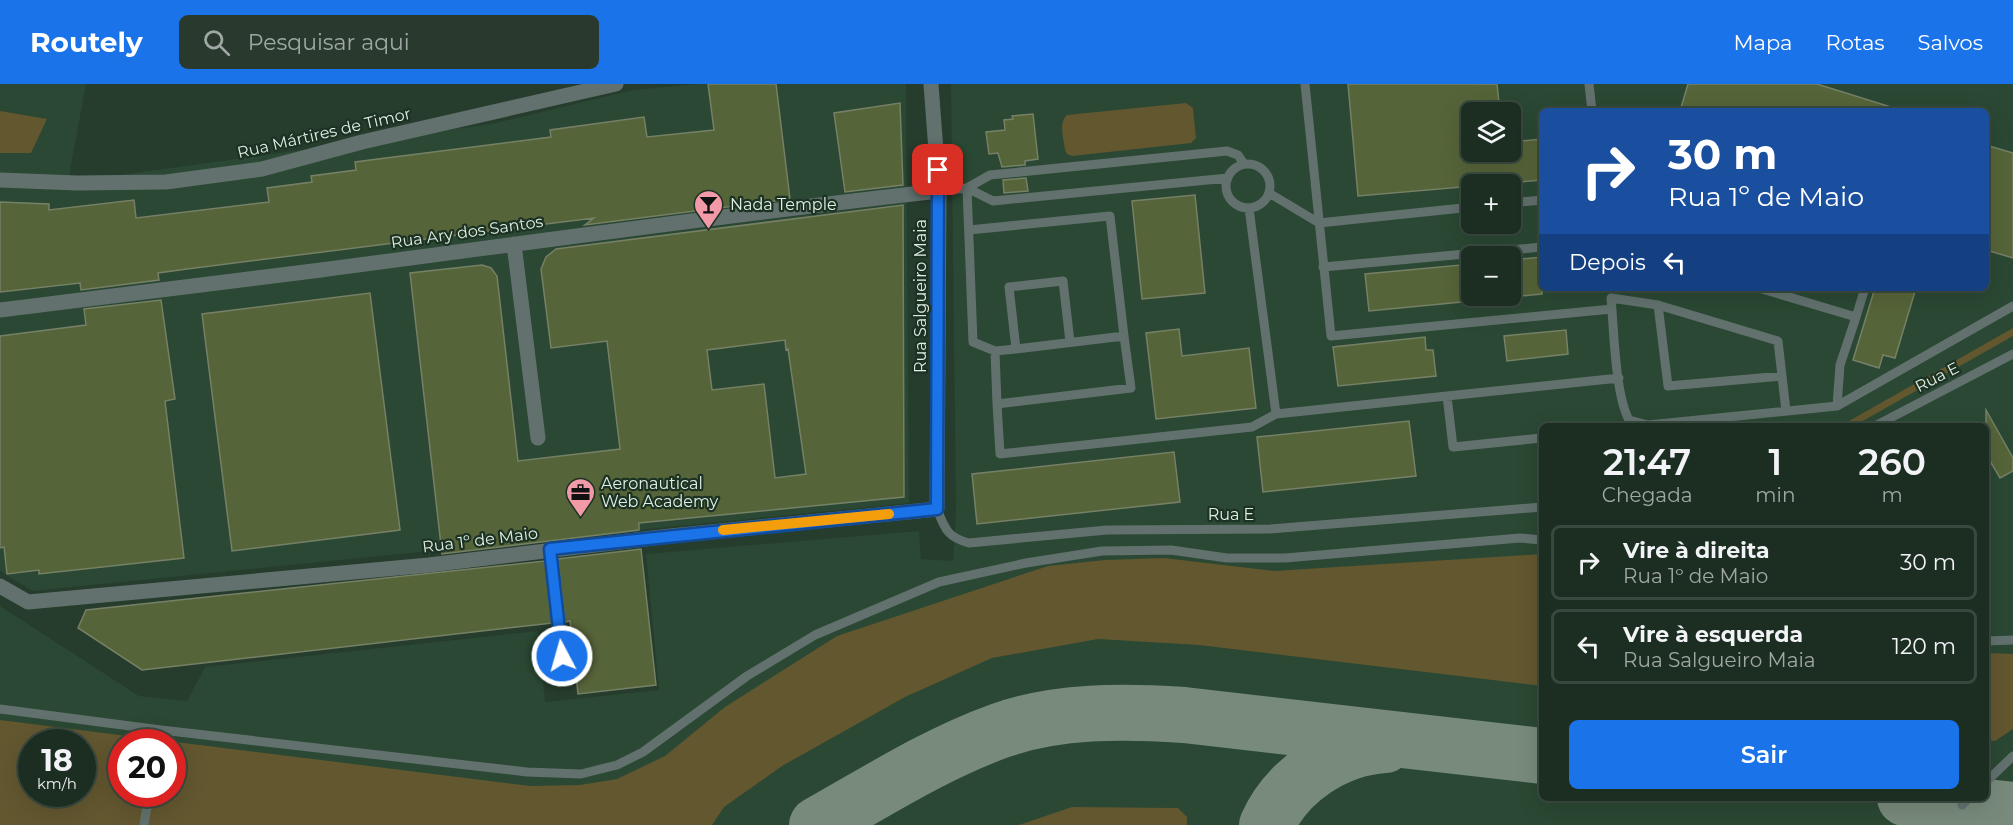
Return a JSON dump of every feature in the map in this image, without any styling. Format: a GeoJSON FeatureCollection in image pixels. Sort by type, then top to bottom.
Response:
{"type":"FeatureCollection","features":[{"type":"Feature","properties":{"kind":"street","name":"Rua Mártires de Timor"},"geometry":{"type":"LineString","coordinates":[[0,180],[77,183],[166,182],[262,169],[362,142],[616,84]]}},
{"type":"Feature","properties":{"kind":"street","name":"Rua Salgueiro Maia"},"geometry":{"type":"LineString","coordinates":[[932,84],[939,191],[937,509]]}},
{"type":"Feature","properties":{"kind":"street","name":"Rua Ary dos Santos"},"geometry":{"type":"LineString","coordinates":[[0,310],[939,191]]}},
{"type":"Feature","properties":{"kind":"street"},"geometry":{"type":"LineString","coordinates":[[514,244],[538,438]]}},
{"type":"Feature","properties":{"kind":"street","name":"Rua 1º de Maio"},"geometry":{"type":"LineString","coordinates":[[0,586],[28,602],[429,565],[550,549],[937,509]]}},
{"type":"Feature","properties":{"kind":"lane"},"geometry":{"type":"LineString","coordinates":[[1305,84],[1331,336],[1612,309]]}},
{"type":"Feature","properties":{"kind":"lane"},"geometry":{"type":"LineString","coordinates":[[1589,84],[1592,108]]}},
{"type":"Feature","properties":{"kind":"lane"},"geometry":{"type":"LineString","coordinates":[[939,191],[967,188],[990,175],[1227,151],[1238,155],[1244,164]]}},
{"type":"Feature","properties":{"kind":"lane"},"geometry":{"type":"LineString","coordinates":[[1244,164],[1252,164],[1262,169],[1269,180],[1269,193],[1263,203],[1249,208],[1239,207],[1228,196],[1226,185],[1231,172],[1244,164]]}},
{"type":"Feature","properties":{"kind":"lane"},"geometry":{"type":"LineString","coordinates":[[967,188],[993,201],[1228,178]]}},
{"type":"Feature","properties":{"kind":"lane"},"geometry":{"type":"LineString","coordinates":[[967,188],[973,342],[995,351],[1124,336]]}},
{"type":"Feature","properties":{"kind":"lane"},"geometry":{"type":"LineString","coordinates":[[1269,193],[1319,223],[1461,208]]}},
{"type":"Feature","properties":{"kind":"lane"},"geometry":{"type":"LineString","coordinates":[[1521,202],[1539,200]]}},
{"type":"Feature","properties":{"kind":"lane"},"geometry":{"type":"LineString","coordinates":[[1249,208],[1276,414]]}},
{"type":"Feature","properties":{"kind":"lane"},"geometry":{"type":"LineString","coordinates":[[969,230],[1110,216],[1131,388],[997,404]]}},
{"type":"Feature","properties":{"kind":"lane"},"geometry":{"type":"LineString","coordinates":[[1323,267],[1539,247]]}},
{"type":"Feature","properties":{"kind":"lane"},"geometry":{"type":"LineString","coordinates":[[1016,349],[1009,287],[1064,281],[1070,342]]}},
{"type":"Feature","properties":{"kind":"lane"},"geometry":{"type":"LineString","coordinates":[[1769,291],[1856,317]]}},
{"type":"Feature","properties":{"kind":"lane"},"geometry":{"type":"LineString","coordinates":[[1837,406],[1840,365],[1864,291]]}},
{"type":"Feature","properties":{"kind":"lane"},"geometry":{"type":"LineString","coordinates":[[1629,420],[1624,409],[1619,378],[1610,293],[1778,341],[1786,411]]}},
{"type":"Feature","properties":{"kind":"lane"},"geometry":{"type":"LineString","coordinates":[[1658,305],[1668,387],[1782,376]]}},
{"type":"Feature","properties":{"kind":"lane"},"geometry":{"type":"LineString","coordinates":[[1667,423],[1837,406],[2013,306]]}},
{"type":"Feature","properties":{"kind":"lane"},"geometry":{"type":"LineString","coordinates":[[995,351],[1000,454],[1252,428],[1276,414],[1619,378]]}},
{"type":"Feature","properties":{"kind":"lane","name":"Rua E"},"geometry":{"type":"LineString","coordinates":[[1881,423],[2013,354]]}},
{"type":"Feature","properties":{"kind":"lane"},"geometry":{"type":"LineString","coordinates":[[1447,396],[1453,447],[1539,438]]}},
{"type":"Feature","properties":{"kind":"lane"},"geometry":{"type":"LineString","coordinates":[[1629,420],[1640,423]]}},
{"type":"Feature","properties":{"kind":"lane"},"geometry":{"type":"LineString","coordinates":[[1625,423],[1629,420]]}},
{"type":"Feature","properties":{"kind":"lane","name":"Rua E"},"geometry":{"type":"LineString","coordinates":[[937,509],[946,531],[956,539],[969,543],[1107,530],[1270,529],[1539,507]]}},
{"type":"Feature","properties":{"kind":"lane"},"geometry":{"type":"LineString","coordinates":[[186,733],[527,772],[581,774],[617,765],[643,752],[747,676],[815,635],[939,582],[1026,563],[1102,551],[1171,550],[1227,558],[1285,558],[1521,538],[1539,540]]}},
{"type":"Feature","properties":{"kind":"lane"},"geometry":{"type":"LineString","coordinates":[[550,549],[562,656]]}},
{"type":"Feature","properties":{"kind":"lane"},"geometry":{"type":"LineString","coordinates":[[1989,641],[2013,640]]}},
{"type":"Feature","properties":{"kind":"lane"},"geometry":{"type":"LineString","coordinates":[[0,709],[153,729]]}},
{"type":"Feature","properties":{"kind":"lane"},"geometry":{"type":"LineString","coordinates":[[1989,779],[2013,756]]}},
{"type":"Feature","properties":{"kind":"lane"},"geometry":{"type":"LineString","coordinates":[[144,825],[147,807]]}},
{"type":"Feature","properties":{"kind":"shaded area"},"geometry":{"type":"Polygon","coordinates":[[[0,84],[86,84],[68,182],[491,124],[633,90],[698,84],[906,84],[909,503],[33,591],[0,571],[0,84]]]}},
{"type":"Feature","properties":{"kind":"shaded area"},"geometry":{"type":"Polygon","coordinates":[[[951,84],[2013,84],[2013,825],[0,825],[0,606],[139,696],[187,701],[205,667],[538,631],[545,702],[659,690],[646,554],[919,531],[921,559],[953,561],[956,512],[951,84]]]}},
{"type":"Feature","properties":{"kind":"shaded area"},"geometry":{"type":"Polygon","coordinates":[[[1186,103],[1193,108],[1196,138],[1191,143],[1072,156],[1065,150],[1062,127],[1067,115],[1186,103]]]}},
{"type":"Feature","properties":{"kind":"shaded area"},"geometry":{"type":"Polygon","coordinates":[[[0,111],[47,119],[31,153],[0,153],[0,111]]]}},
{"type":"Feature","properties":{"kind":"shaded area"},"geometry":{"type":"Polygon","coordinates":[[[2013,328],[2013,336],[1859,423],[1846,423],[2013,328]]]}},
{"type":"Feature","properties":{"kind":"shaded area"},"geometry":{"type":"Polygon","coordinates":[[[1539,554],[1539,686],[1199,645],[1098,639],[992,658],[905,697],[782,766],[724,807],[712,825],[0,825],[0,720],[72,729],[18,729],[18,807],[96,807],[96,732],[108,733],[108,807],[186,807],[186,743],[530,786],[580,785],[617,779],[665,756],[725,707],[837,636],[1048,566],[1105,560],[1164,558],[1274,571],[1539,554]]]}},
{"type":"Feature","properties":{"kind":"shaded area"},"geometry":{"type":"Polygon","coordinates":[[[1989,653],[2013,654],[2013,729],[1995,741],[1989,740],[1989,653]]]}},
{"type":"Feature","properties":{"kind":"shaded area"},"geometry":{"type":"Polygon","coordinates":[[[1072,807],[1178,808],[1187,817],[1187,825],[1019,825],[1072,807]]]}},
{"type":"Feature","properties":{"kind":"building"},"geometry":{"type":"Polygon","coordinates":[[[708,84],[776,84],[790,199],[585,225],[594,218],[187,269],[158,273],[159,280],[81,290],[80,283],[0,292],[0,202],[49,204],[49,210],[134,200],[136,218],[269,202],[267,188],[312,182],[311,176],[356,170],[355,162],[551,137],[550,130],[644,117],[647,137],[714,130],[708,84]]]}},
{"type":"Feature","properties":{"kind":"building"},"geometry":{"type":"Polygon","coordinates":[[[1348,84],[1497,84],[1499,102],[1461,102],[1461,162],[1521,162],[1521,141],[1539,139],[1539,180],[1521,182],[1521,174],[1461,174],[1461,187],[1358,196],[1348,84]]]}},
{"type":"Feature","properties":{"kind":"building"},"geometry":{"type":"Polygon","coordinates":[[[1688,84],[1817,84],[1891,107],[1891,108],[1681,108],[1688,84]]]}},
{"type":"Feature","properties":{"kind":"building"},"geometry":{"type":"Polygon","coordinates":[[[900,103],[903,185],[845,192],[834,113],[900,103]]]}},
{"type":"Feature","properties":{"kind":"building"},"geometry":{"type":"Polygon","coordinates":[[[1033,114],[1038,159],[1025,161],[1025,165],[1002,167],[998,153],[989,154],[986,132],[1005,130],[1004,120],[1013,119],[1012,116],[1033,114]]]}},
{"type":"Feature","properties":{"kind":"building"},"geometry":{"type":"Polygon","coordinates":[[[1989,146],[2013,153],[2013,258],[1989,251],[1989,146]]]}},
{"type":"Feature","properties":{"kind":"building"},"geometry":{"type":"Polygon","coordinates":[[[1026,178],[1028,191],[1004,193],[1003,180],[1026,178]]]}},
{"type":"Feature","properties":{"kind":"building"},"geometry":{"type":"Polygon","coordinates":[[[1195,195],[1205,293],[1142,299],[1132,201],[1195,195]]]}},
{"type":"Feature","properties":{"kind":"building"},"geometry":{"type":"Polygon","coordinates":[[[903,205],[904,497],[639,523],[639,530],[442,554],[410,273],[482,265],[491,268],[497,276],[518,461],[620,449],[607,341],[551,348],[541,269],[546,257],[556,249],[903,205]],[[785,340],[707,350],[712,390],[764,384],[775,478],[806,474],[788,349],[786,350],[785,340]]]}},
{"type":"Feature","properties":{"kind":"building"},"geometry":{"type":"Polygon","coordinates":[[[1539,257],[1539,291],[1542,291],[1542,294],[1521,296],[1521,259],[1539,257]]]}},
{"type":"Feature","properties":{"kind":"building"},"geometry":{"type":"Polygon","coordinates":[[[1461,265],[1461,302],[1369,311],[1365,274],[1461,265]]]}},
{"type":"Feature","properties":{"kind":"building"},"geometry":{"type":"Polygon","coordinates":[[[1874,291],[1915,291],[1895,358],[1883,355],[1879,368],[1853,360],[1874,291]]]}},
{"type":"Feature","properties":{"kind":"building"},"geometry":{"type":"Polygon","coordinates":[[[370,293],[400,530],[232,551],[202,314],[370,293]]]}},
{"type":"Feature","properties":{"kind":"building"},"geometry":{"type":"Polygon","coordinates":[[[161,300],[175,399],[165,401],[184,558],[39,574],[39,570],[7,574],[4,547],[0,548],[0,336],[86,325],[84,309],[161,300]]]}},
{"type":"Feature","properties":{"kind":"building"},"geometry":{"type":"Polygon","coordinates":[[[1179,329],[1182,356],[1249,348],[1256,408],[1156,419],[1146,333],[1179,329]]]}},
{"type":"Feature","properties":{"kind":"building"},"geometry":{"type":"Polygon","coordinates":[[[1566,330],[1568,354],[1507,361],[1504,336],[1566,330]]]}},
{"type":"Feature","properties":{"kind":"building"},"geometry":{"type":"Polygon","coordinates":[[[1425,337],[1426,350],[1433,350],[1436,376],[1338,386],[1333,347],[1425,337]]]}},
{"type":"Feature","properties":{"kind":"building"},"geometry":{"type":"Polygon","coordinates":[[[1986,410],[2013,458],[2013,471],[2000,478],[1989,459],[1989,423],[1986,423],[1986,410]]]}},
{"type":"Feature","properties":{"kind":"building"},"geometry":{"type":"Polygon","coordinates":[[[1409,421],[1416,476],[1263,492],[1257,437],[1409,421]]]}},
{"type":"Feature","properties":{"kind":"building"},"geometry":{"type":"Polygon","coordinates":[[[1174,452],[1180,502],[977,524],[972,474],[1174,452]]]}},
{"type":"Feature","properties":{"kind":"building"},"geometry":{"type":"Polygon","coordinates":[[[641,549],[656,685],[578,694],[570,621],[565,622],[558,559],[641,549]]]}},
{"type":"Feature","properties":{"kind":"building"},"geometry":{"type":"Polygon","coordinates":[[[545,561],[552,623],[142,670],[78,628],[86,610],[545,561]]]}},
{"type":"Feature","properties":{"kind":"taxiway"},"geometry":{"type":"LineString","coordinates":[[817,825],[906,774],[975,740],[1021,724],[1067,716],[1114,713],[1184,715],[1539,756]]}},
{"type":"Feature","properties":{"kind":"taxiway"},"geometry":{"type":"LineString","coordinates":[[1267,825],[1287,794],[1315,769],[1349,752],[1385,745]]}},
{"type":"Feature","properties":{"kind":"taxiway"},"geometry":{"type":"LineString","coordinates":[[1932,801],[2013,810]]}},
{"type":"Feature","properties":{"kind":"slow traffic"},"geometry":{"type":"LineString","coordinates":[[723,530],[889,514]]}},
{"type":"Feature","properties":{"kind":"place","name":"Nada Temple"},"geometry":{"type":"Point","coordinates":[709,230]}},
{"type":"Feature","properties":{"kind":"place","name":"Aeronautical Web Academy"},"geometry":{"type":"Point","coordinates":[580,518]}},
{"type":"Feature","properties":{"kind":"route"},"geometry":{"type":"LineString","coordinates":[[562,656],[550,549],[937,509],[938,170]]}}]}
